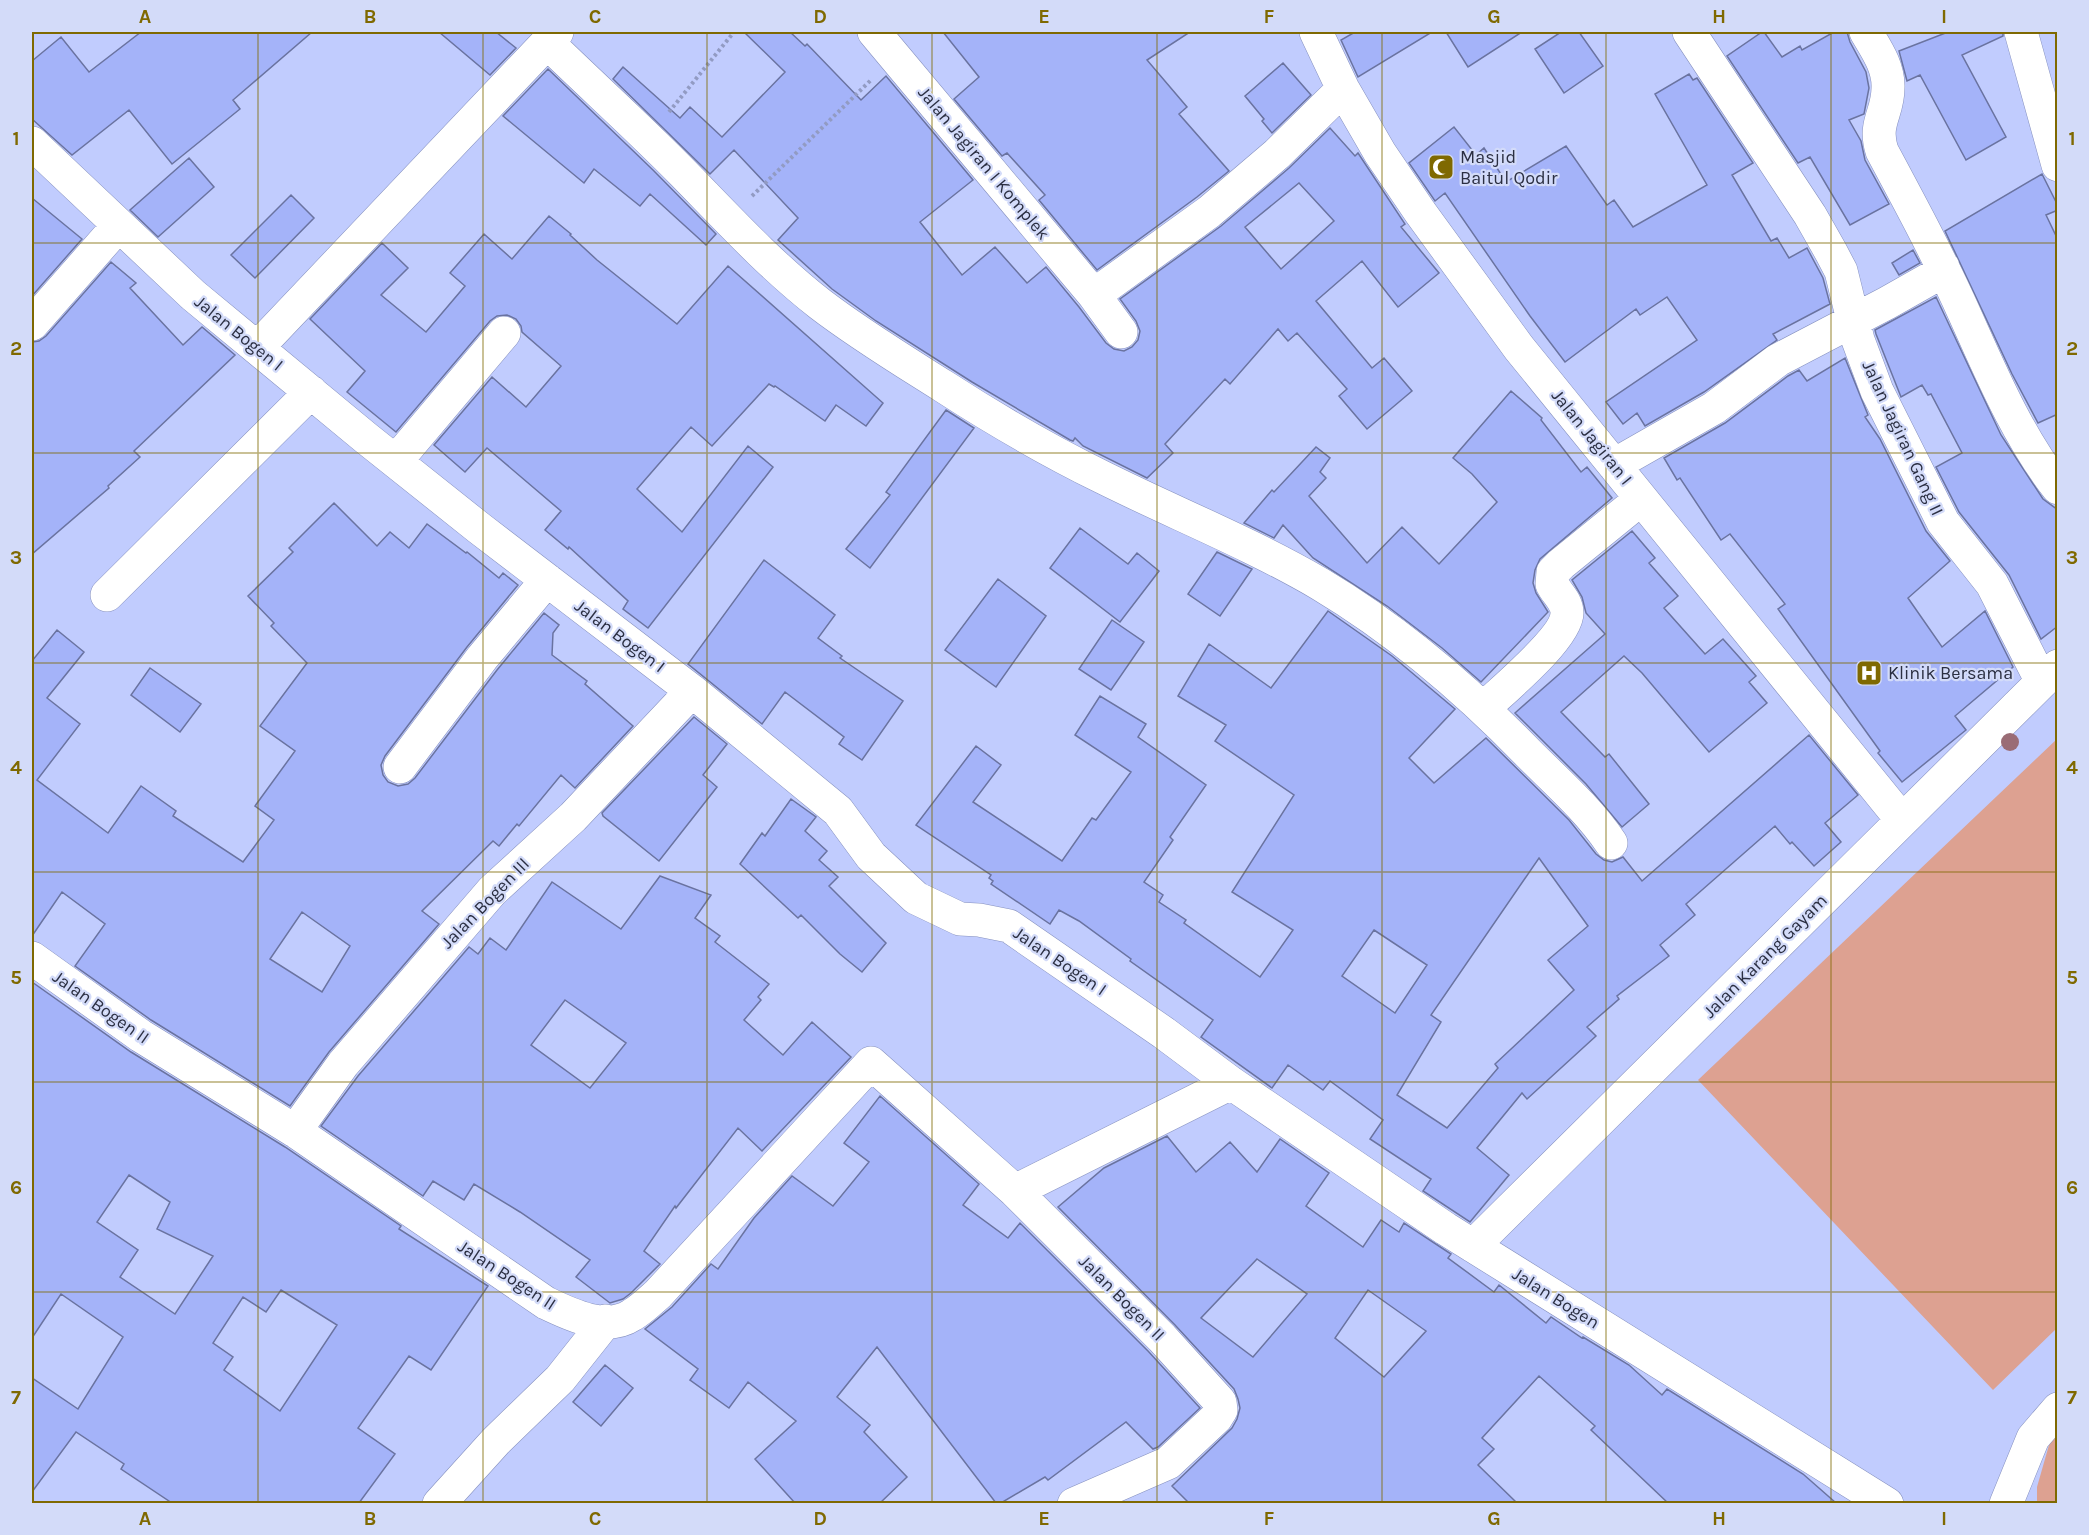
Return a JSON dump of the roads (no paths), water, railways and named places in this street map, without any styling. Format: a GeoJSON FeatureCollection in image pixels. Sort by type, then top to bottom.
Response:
{"type":"FeatureCollection","features":[{"type":"Feature","properties":{"kind":"street","name":"Jalan Jagiran I Komplek"},"geometry":{"type":"LineString","coordinates":[[874,32],[1094,295],[1121,332]]}},
{"type":"Feature","properties":{"kind":"street","name":"Jalan Jagiran I"},"geometry":{"type":"LineString","coordinates":[[1316,32],[1342,89],[1380,153],[1420,212],[1520,348],[1902,820]]}},
{"type":"Feature","properties":{"kind":"street","name":"Jalan Jagiran Gang II"},"geometry":{"type":"LineString","coordinates":[[1689,32],[1775,160],[1826,243],[1840,272],[1858,340],[1877,391],[1943,522],[1992,584],[2050,674]]}},
{"type":"Feature","properties":{"kind":"street"},"geometry":{"type":"LineString","coordinates":[[1866,32],[1881,58],[1888,85],[1878,139],[1882,151],[1943,267],[1989,371],[2015,422],[2042,467],[2058,488]]}},
{"type":"Feature","properties":{"kind":"street"},"geometry":{"type":"LineString","coordinates":[[2022,32],[2058,165]]}},
{"type":"Feature","properties":{"kind":"street"},"geometry":{"type":"LineString","coordinates":[[257,348],[552,37],[751,243],[819,303],[862,334],[946,388],[1071,462],[1213,529],[1320,585],[1402,639],[1484,708],[1570,794],[1599,825],[1611,843]]}},
{"type":"Feature","properties":{"kind":"street"},"geometry":{"type":"LineString","coordinates":[[1094,295],[1209,212],[1277,154],[1342,89]]}},
{"type":"Feature","properties":{"kind":"street","name":"Jalan Bogen I"},"geometry":{"type":"LineString","coordinates":[[32,143],[193,295],[310,392],[547,580],[692,691],[838,811],[871,856],[916,898],[960,919],[1009,926],[1164,1033],[1231,1083]]}},
{"type":"Feature","properties":{"kind":"street"},"geometry":{"type":"LineString","coordinates":[[32,324],[118,226]]}},
{"type":"Feature","properties":{"kind":"street"},"geometry":{"type":"LineString","coordinates":[[1614,465],[1714,408],[1778,360],[1838,327],[1854,322],[1933,277],[1943,267]]}},
{"type":"Feature","properties":{"kind":"street"},"geometry":{"type":"LineString","coordinates":[[396,461],[504,333]]}},
{"type":"Feature","properties":{"kind":"street"},"geometry":{"type":"LineString","coordinates":[[107,595],[310,392]]}},
{"type":"Feature","properties":{"kind":"street"},"geometry":{"type":"LineString","coordinates":[[1484,708],[1549,645],[1561,630],[1567,611],[1563,599],[1552,584],[1553,572],[1568,557],[1641,499]]}},
{"type":"Feature","properties":{"kind":"street"},"geometry":{"type":"LineString","coordinates":[[400,766],[482,658],[547,580]]}},
{"type":"Feature","properties":{"kind":"street","name":"Jalan Karang Gayam"},"geometry":{"type":"LineString","coordinates":[[1473,1246],[2050,674]]}},
{"type":"Feature","properties":{"kind":"street","name":"Jalan Bogen III"},"geometry":{"type":"LineString","coordinates":[[295,1131],[344,1064],[492,891],[573,817],[692,691]]}},
{"type":"Feature","properties":{"kind":"street","name":"Jalan Bogen II"},"geometry":{"type":"LineString","coordinates":[[32,958],[141,1036],[295,1131],[546,1303],[586,1320],[620,1321],[631,1316],[658,1293],[872,1063],[1015,1191],[1162,1338],[1219,1400],[1221,1410],[1207,1428],[1168,1463],[1074,1503]]}},
{"type":"Feature","properties":{"kind":"street"},"geometry":{"type":"LineString","coordinates":[[1015,1191],[1231,1083]]}},
{"type":"Feature","properties":{"kind":"street","name":"Jalan Bogen"},"geometry":{"type":"LineString","coordinates":[[1231,1083],[1473,1246],[1887,1503]]}},
{"type":"Feature","properties":{"kind":"street"},"geometry":{"type":"LineString","coordinates":[[439,1503],[496,1441],[560,1379],[606,1322]]}},
{"type":"Feature","properties":{"kind":"street"},"geometry":{"type":"LineString","coordinates":[[2006,1503],[2033,1438],[2058,1409]]}},
{"type":"Feature","properties":{"kind":"place","name":"Masjid Baitul Qodir"},"geometry":{"type":"Point","coordinates":[1441,167]}},
{"type":"Feature","properties":{"kind":"place","name":"Klinik Bersama"},"geometry":{"type":"Point","coordinates":[1869,673]}}]}
